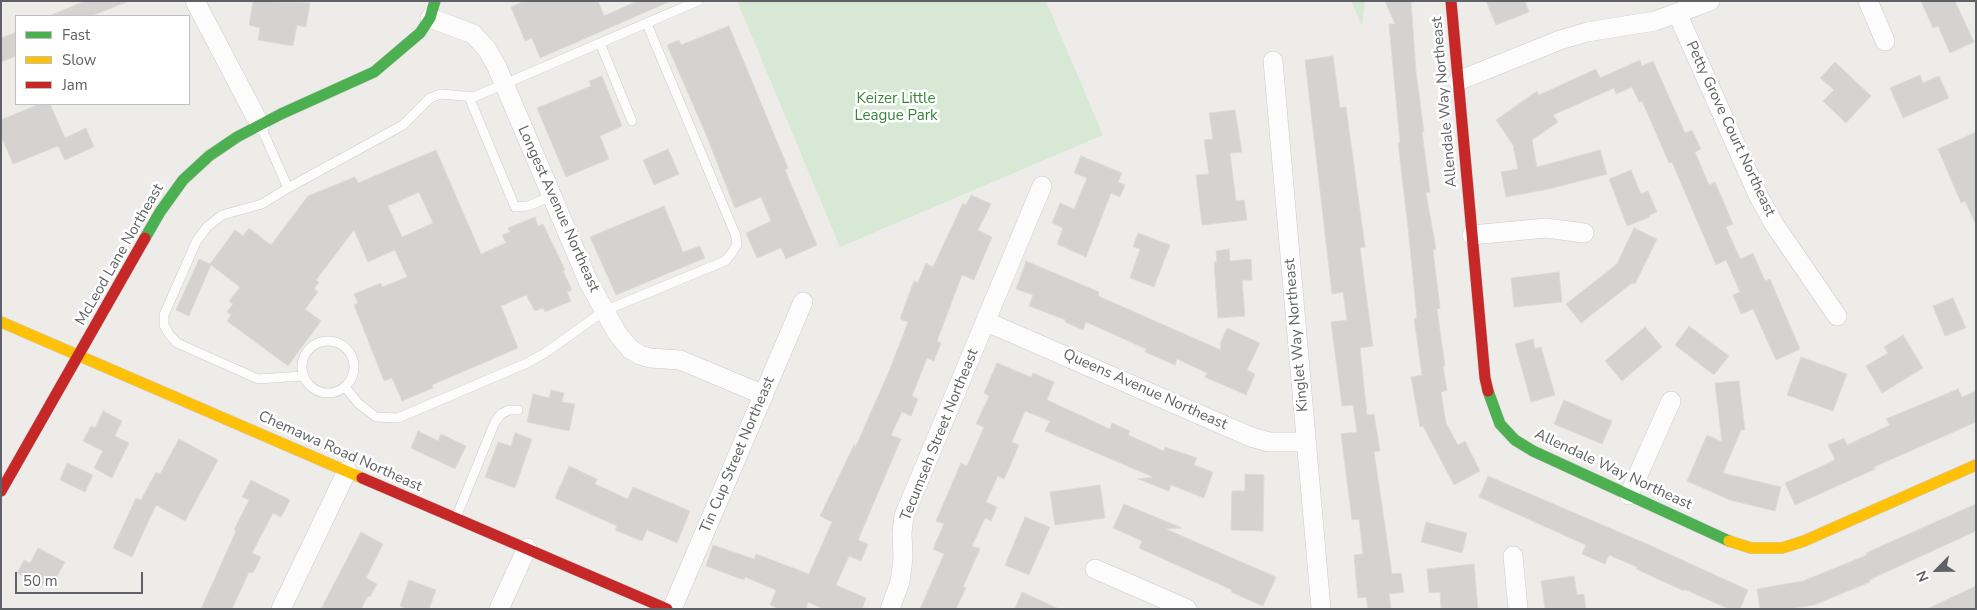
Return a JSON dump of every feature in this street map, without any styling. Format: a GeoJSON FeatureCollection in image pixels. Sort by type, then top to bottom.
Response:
{"type":"FeatureCollection","features":[{"type":"Feature","properties":{"kind":"street"},"geometry":{"type":"LineString","coordinates":[[195,1],[260,125]]}},
{"type":"Feature","properties":{"kind":"street","name":"Allendale Way Northeast"},"geometry":{"type":"LineString","coordinates":[[1451,1],[1485,378],[1491,403],[1500,424],[1515,440],[1533,452],[1726,540],[1751,548],[1782,548],[1804,541],[1976,465]]}},
{"type":"Feature","properties":{"kind":"street"},"geometry":{"type":"LineString","coordinates":[[1458,81],[1560,40],[1587,32],[1636,26],[1678,15],[1710,1]]}},
{"type":"Feature","properties":{"kind":"street"},"geometry":{"type":"LineString","coordinates":[[1868,1],[1886,41]]}},
{"type":"Feature","properties":{"kind":"street","name":"McLeod Lane Northeast"},"geometry":{"type":"LineString","coordinates":[[1,491],[160,212],[183,180],[209,156],[237,137],[374,72],[420,33],[433,9]]}},
{"type":"Feature","properties":{"kind":"street","name":"Longest Avenue Northeast"},"geometry":{"type":"LineString","coordinates":[[433,9],[473,34],[487,49],[588,281],[617,333],[630,349],[640,355],[680,360],[764,395]]}},
{"type":"Feature","properties":{"kind":"street","name":"Petty Grove Court Northeast"},"geometry":{"type":"LineString","coordinates":[[1678,15],[1758,195],[1774,224],[1837,316]]}},
{"type":"Feature","properties":{"kind":"street","name":"Kinglet Way Northeast"},"geometry":{"type":"LineString","coordinates":[[1273,61],[1321,609]]}},
{"type":"Feature","properties":{"kind":"street","name":"Tecumseh Street Northeast"},"geometry":{"type":"LineString","coordinates":[[890,609],[900,582],[903,558],[902,533],[904,516],[987,322],[1000,285],[1042,186]]}},
{"type":"Feature","properties":{"kind":"street"},"geometry":{"type":"LineString","coordinates":[[1472,235],[1546,228],[1584,233]]}},
{"type":"Feature","properties":{"kind":"street","name":"Tin Cup Street Northeast"},"geometry":{"type":"LineString","coordinates":[[672,609],[803,302]]}},
{"type":"Feature","properties":{"kind":"street","name":"Chemawa Road Northeast"},"geometry":{"type":"LineString","coordinates":[[1,322],[80,354],[667,609]]}},
{"type":"Feature","properties":{"kind":"street","name":"Queens Avenue Northeast"},"geometry":{"type":"LineString","coordinates":[[987,322],[1251,437],[1269,442],[1306,442]]}},
{"type":"Feature","properties":{"kind":"street"},"geometry":{"type":"LineString","coordinates":[[1629,495],[1671,401]]}},
{"type":"Feature","properties":{"kind":"street"},"geometry":{"type":"LineString","coordinates":[[281,609],[347,471]]}},
{"type":"Feature","properties":{"kind":"street"},"geometry":{"type":"LineString","coordinates":[[499,609],[527,548]]}},
{"type":"Feature","properties":{"kind":"street"},"geometry":{"type":"LineString","coordinates":[[1513,556],[1518,609]]}},
{"type":"Feature","properties":{"kind":"street"},"geometry":{"type":"LineString","coordinates":[[1095,568],[1187,609]]}},
{"type":"Feature","properties":{"kind":"lane"},"geometry":{"type":"LineString","coordinates":[[303,376],[258,379],[177,343],[169,334],[164,325],[164,315],[196,242],[207,227],[222,215],[262,204],[403,125],[430,98],[441,94],[474,98],[698,1]]}},
{"type":"Feature","properties":{"kind":"lane"},"geometry":{"type":"LineString","coordinates":[[345,387],[359,404],[376,416],[398,418],[527,363],[545,353],[604,311],[725,261],[737,245],[736,236],[646,24]]}},
{"type":"Feature","properties":{"kind":"lane"},"geometry":{"type":"LineString","coordinates":[[600,43],[632,121]]}},
{"type":"Feature","properties":{"kind":"lane"},"geometry":{"type":"LineString","coordinates":[[469,97],[515,207],[528,206],[552,196]]}},
{"type":"Feature","properties":{"kind":"lane"},"geometry":{"type":"LineString","coordinates":[[260,125],[288,188]]}},
{"type":"Feature","properties":{"kind":"lane"},"geometry":{"type":"LineString","coordinates":[[329,340],[338,342],[351,354],[354,363],[351,380],[338,392],[321,393],[313,389],[303,376],[302,360],[312,346],[320,342],[329,340]]}},
{"type":"Feature","properties":{"kind":"lane"},"geometry":{"type":"LineString","coordinates":[[456,518],[495,422],[501,414],[509,410],[518,410]]}},
{"type":"Feature","properties":{"kind":"green space","name":"Keizer Little League Park"},"geometry":{"type":"Polygon","coordinates":[[[737,1],[1046,1],[1103,135],[840,247],[737,1]]]}},
{"type":"Feature","properties":{"kind":"green space"},"geometry":{"type":"Polygon","coordinates":[[[1351,1],[1365,1],[1362,26],[1351,1]]]}},
{"type":"Feature","properties":{"kind":"building"},"geometry":{"type":"Polygon","coordinates":[[[85,1],[127,1],[94,15],[51,15],[85,1]]]}},
{"type":"Feature","properties":{"kind":"building"},"geometry":{"type":"Polygon","coordinates":[[[253,1],[310,3],[306,27],[297,25],[293,46],[258,40],[260,28],[249,25],[253,1]]]}},
{"type":"Feature","properties":{"kind":"building"},"geometry":{"type":"Polygon","coordinates":[[[524,1],[598,1],[604,16],[637,1],[671,1],[540,58],[532,38],[525,41],[511,7],[524,1]]]}},
{"type":"Feature","properties":{"kind":"building"},"geometry":{"type":"Polygon","coordinates":[[[1385,1],[1411,1],[1416,72],[1430,192],[1426,193],[1436,249],[1433,250],[1440,308],[1437,309],[1447,390],[1441,392],[1446,423],[1458,445],[1465,441],[1480,471],[1454,485],[1423,426],[1420,427],[1411,377],[1422,375],[1414,319],[1417,318],[1398,143],[1400,143],[1389,24],[1395,24],[1385,1]]]}},
{"type":"Feature","properties":{"kind":"building"},"geometry":{"type":"Polygon","coordinates":[[[1486,1],[1525,1],[1529,12],[1496,25],[1486,1]]]}},
{"type":"Feature","properties":{"kind":"building"},"geometry":{"type":"Polygon","coordinates":[[[1921,1],[1955,1],[1974,42],[1950,53],[1938,26],[1933,28],[1921,1]]]}},
{"type":"Feature","properties":{"kind":"building"},"geometry":{"type":"Polygon","coordinates":[[[729,26],[788,168],[785,170],[817,245],[786,259],[781,248],[757,258],[746,233],[771,221],[761,197],[735,208],[705,132],[667,45],[679,40],[681,45],[729,26]]]}},
{"type":"Feature","properties":{"kind":"building"},"geometry":{"type":"Polygon","coordinates":[[[15,32],[15,56],[1,62],[1,38],[15,32]]]}},
{"type":"Feature","properties":{"kind":"building"},"geometry":{"type":"Polygon","coordinates":[[[1333,56],[1340,108],[1346,107],[1365,247],[1360,248],[1373,346],[1360,348],[1367,415],[1374,414],[1380,451],[1374,452],[1392,574],[1401,573],[1404,592],[1389,594],[1391,609],[1368,609],[1366,597],[1358,598],[1356,579],[1354,555],[1363,554],[1359,519],[1352,520],[1341,434],[1357,432],[1353,405],[1342,406],[1331,322],[1347,320],[1343,292],[1332,294],[1305,60],[1333,56]]]}},
{"type":"Feature","properties":{"kind":"building"},"geometry":{"type":"Polygon","coordinates":[[[1640,60],[1642,66],[1653,61],[1685,133],[1692,130],[1701,149],[1695,152],[1709,185],[1715,182],[1733,224],[1726,227],[1740,259],[1753,253],[1765,281],[1770,279],[1800,349],[1776,360],[1753,309],[1741,314],[1733,295],[1740,292],[1726,260],[1716,265],[1672,162],[1669,163],[1642,101],[1639,102],[1632,87],[1616,94],[1614,88],[1553,115],[1558,122],[1532,140],[1537,167],[1600,150],[1607,174],[1549,189],[1506,197],[1501,172],[1518,169],[1513,145],[1496,120],[1537,91],[1539,95],[1596,69],[1600,78],[1640,60]]]}},
{"type":"Feature","properties":{"kind":"building"},"geometry":{"type":"Polygon","coordinates":[[[1835,62],[1871,96],[1846,123],[1823,101],[1834,90],[1820,78],[1835,62]]]}},
{"type":"Feature","properties":{"kind":"building"},"geometry":{"type":"Polygon","coordinates":[[[1920,75],[1923,83],[1939,76],[1949,98],[1903,118],[1890,88],[1920,75]]]}},
{"type":"Feature","properties":{"kind":"building"},"geometry":{"type":"Polygon","coordinates":[[[602,76],[622,126],[600,136],[609,159],[566,177],[537,108],[591,86],[589,81],[602,76]]]}},
{"type":"Feature","properties":{"kind":"building"},"geometry":{"type":"Polygon","coordinates":[[[37,105],[50,105],[65,138],[86,128],[94,147],[65,160],[58,146],[13,164],[1,136],[1,120],[37,105]]]}},
{"type":"Feature","properties":{"kind":"building"},"geometry":{"type":"Polygon","coordinates":[[[1235,110],[1242,152],[1230,153],[1236,201],[1244,200],[1247,220],[1202,225],[1196,175],[1209,174],[1204,140],[1213,139],[1209,113],[1235,110]]]}},
{"type":"Feature","properties":{"kind":"building"},"geometry":{"type":"Polygon","coordinates":[[[1976,132],[1976,225],[1965,201],[1961,203],[1938,149],[1976,132]]]}},
{"type":"Feature","properties":{"kind":"building"},"geometry":{"type":"Polygon","coordinates":[[[668,149],[679,174],[654,185],[643,160],[668,149]]]}},
{"type":"Feature","properties":{"kind":"building"},"geometry":{"type":"Polygon","coordinates":[[[436,150],[481,254],[506,243],[502,235],[510,232],[508,228],[535,217],[538,226],[543,224],[565,270],[563,271],[572,290],[567,292],[571,301],[545,312],[543,308],[535,311],[526,295],[501,306],[518,348],[432,385],[433,388],[402,401],[392,378],[384,381],[354,305],[358,303],[354,294],[381,283],[382,287],[407,277],[395,250],[368,262],[354,230],[316,280],[319,282],[314,289],[318,292],[305,309],[321,321],[288,366],[227,321],[231,315],[227,312],[233,304],[229,301],[240,287],[211,265],[189,316],[176,310],[199,259],[210,264],[235,230],[243,236],[249,228],[271,245],[308,196],[355,177],[358,183],[436,150]],[[419,192],[388,206],[402,237],[433,223],[419,192]]]}},
{"type":"Feature","properties":{"kind":"building"},"geometry":{"type":"Polygon","coordinates":[[[1081,156],[1122,173],[1118,182],[1125,185],[1120,197],[1111,193],[1086,257],[1057,244],[1063,228],[1052,223],[1060,203],[1074,209],[1087,178],[1074,173],[1081,156]]]}},
{"type":"Feature","properties":{"kind":"building"},"geometry":{"type":"Polygon","coordinates":[[[1631,170],[1641,194],[1648,191],[1657,212],[1649,215],[1650,217],[1627,226],[1609,179],[1631,170]]]}},
{"type":"Feature","properties":{"kind":"building"},"geometry":{"type":"Polygon","coordinates":[[[971,195],[991,204],[978,230],[992,237],[974,280],[962,275],[937,341],[941,343],[934,361],[927,358],[912,396],[918,399],[911,416],[902,412],[891,435],[901,439],[858,540],[868,544],[861,561],[849,556],[836,585],[866,598],[862,609],[823,609],[808,602],[806,609],[779,609],[770,605],[776,590],[745,577],[744,580],[706,566],[713,545],[754,559],[756,554],[809,574],[832,522],[820,516],[854,445],[856,446],[890,369],[908,322],[900,319],[914,281],[918,283],[926,263],[933,267],[963,203],[966,205],[971,195]]]}},
{"type":"Feature","properties":{"kind":"building"},"geometry":{"type":"Polygon","coordinates":[[[664,206],[683,252],[700,246],[705,258],[616,295],[590,237],[664,206]]]}},
{"type":"Feature","properties":{"kind":"building"},"geometry":{"type":"Polygon","coordinates":[[[1634,228],[1657,239],[1635,284],[1632,283],[1581,323],[1566,304],[1617,264],[1634,228]]]}},
{"type":"Feature","properties":{"kind":"building"},"geometry":{"type":"Polygon","coordinates":[[[1138,233],[1170,245],[1154,287],[1130,278],[1140,249],[1133,247],[1138,233]]]}},
{"type":"Feature","properties":{"kind":"building"},"geometry":{"type":"Polygon","coordinates":[[[1229,249],[1230,261],[1251,259],[1252,280],[1242,280],[1245,316],[1218,318],[1214,262],[1217,262],[1216,251],[1229,249]]]}},
{"type":"Feature","properties":{"kind":"building"},"geometry":{"type":"Polygon","coordinates":[[[1026,261],[1099,292],[1098,296],[1221,350],[1220,344],[1227,328],[1260,343],[1247,370],[1255,374],[1246,395],[1205,377],[1207,373],[1177,359],[1175,365],[1145,352],[1146,349],[1086,322],[1083,330],[1065,322],[1066,320],[1029,306],[1033,295],[1016,289],[1026,261]]]}},
{"type":"Feature","properties":{"kind":"building"},"geometry":{"type":"Polygon","coordinates":[[[1559,272],[1562,302],[1514,307],[1511,278],[1559,272]]]}},
{"type":"Feature","properties":{"kind":"building"},"geometry":{"type":"Polygon","coordinates":[[[1953,298],[1966,328],[1945,336],[1933,306],[1953,298]]]}},
{"type":"Feature","properties":{"kind":"building"},"geometry":{"type":"Polygon","coordinates":[[[1689,326],[1729,356],[1714,375],[1675,345],[1689,326]]]}},
{"type":"Feature","properties":{"kind":"building"},"geometry":{"type":"Polygon","coordinates":[[[1645,327],[1662,347],[1622,381],[1605,361],[1645,327]]]}},
{"type":"Feature","properties":{"kind":"building"},"geometry":{"type":"Polygon","coordinates":[[[1903,335],[1923,368],[1882,393],[1866,366],[1888,353],[1884,347],[1903,335]]]}},
{"type":"Feature","properties":{"kind":"building"},"geometry":{"type":"Polygon","coordinates":[[[1533,339],[1535,349],[1541,347],[1555,395],[1531,402],[1515,344],[1533,339]]]}},
{"type":"Feature","properties":{"kind":"building"},"geometry":{"type":"Polygon","coordinates":[[[1801,357],[1847,374],[1833,411],[1787,395],[1801,357]]]}},
{"type":"Feature","properties":{"kind":"building"},"geometry":{"type":"Polygon","coordinates":[[[997,363],[1031,377],[1033,373],[1054,382],[1047,400],[1110,429],[1112,423],[1130,431],[1128,435],[1164,451],[1165,447],[1197,458],[1194,465],[1213,472],[1204,498],[1171,485],[1169,491],[1138,479],[1153,477],[1045,431],[1050,421],[1025,411],[1012,442],[1019,445],[1004,479],[998,476],[986,502],[997,507],[991,521],[985,518],[972,546],[980,549],[963,587],[966,588],[956,609],[920,609],[944,554],[933,549],[944,524],[936,521],[961,463],[967,466],[984,427],[976,424],[989,396],[984,393],[997,363]]]}},
{"type":"Feature","properties":{"kind":"building"},"geometry":{"type":"Polygon","coordinates":[[[1739,381],[1745,430],[1741,430],[1723,473],[1781,487],[1775,511],[1730,500],[1687,481],[1707,435],[1722,442],[1715,383],[1739,381]]]}},
{"type":"Feature","properties":{"kind":"building"},"geometry":{"type":"Polygon","coordinates":[[[1958,389],[1962,397],[1976,391],[1976,422],[1874,467],[1875,469],[1795,505],[1785,483],[1835,460],[1828,445],[1844,438],[1847,445],[1890,425],[1886,419],[1958,389]]]}},
{"type":"Feature","properties":{"kind":"building"},"geometry":{"type":"Polygon","coordinates":[[[551,390],[564,393],[562,402],[575,404],[569,431],[527,422],[533,394],[549,398],[551,390]]]}},
{"type":"Feature","properties":{"kind":"building"},"geometry":{"type":"Polygon","coordinates":[[[1564,400],[1612,421],[1602,444],[1554,424],[1564,400]]]}},
{"type":"Feature","properties":{"kind":"building"},"geometry":{"type":"Polygon","coordinates":[[[103,411],[122,421],[115,436],[129,443],[112,478],[94,468],[103,451],[83,441],[91,426],[95,428],[103,411]]]}},
{"type":"Feature","properties":{"kind":"building"},"geometry":{"type":"Polygon","coordinates":[[[418,431],[438,441],[441,434],[466,446],[455,469],[411,448],[418,431]]]}},
{"type":"Feature","properties":{"kind":"building"},"geometry":{"type":"Polygon","coordinates":[[[515,433],[532,439],[515,488],[485,477],[498,442],[511,446],[515,433]]]}},
{"type":"Feature","properties":{"kind":"building"},"geometry":{"type":"Polygon","coordinates":[[[179,439],[218,460],[185,521],[156,505],[132,557],[113,548],[136,498],[141,500],[156,472],[160,474],[179,439]]]}},
{"type":"Feature","properties":{"kind":"building"},"geometry":{"type":"Polygon","coordinates":[[[67,463],[93,475],[85,492],[60,480],[67,463]]]}},
{"type":"Feature","properties":{"kind":"building"},"geometry":{"type":"Polygon","coordinates":[[[569,466],[597,479],[595,484],[628,499],[633,487],[690,511],[677,543],[647,530],[642,541],[615,530],[617,526],[555,498],[569,466]]]}},
{"type":"Feature","properties":{"kind":"building"},"geometry":{"type":"Polygon","coordinates":[[[1245,474],[1264,475],[1263,531],[1231,530],[1232,491],[1245,491],[1245,474]]]}},
{"type":"Feature","properties":{"kind":"building"},"geometry":{"type":"Polygon","coordinates":[[[1488,476],[1647,544],[1748,590],[1740,609],[1729,609],[1684,589],[1684,591],[1609,555],[1605,564],[1582,554],[1586,545],[1479,497],[1488,476]]]}},
{"type":"Feature","properties":{"kind":"building"},"geometry":{"type":"Polygon","coordinates":[[[251,480],[290,500],[281,517],[273,513],[252,553],[261,557],[253,573],[249,572],[232,609],[201,609],[236,531],[234,530],[249,500],[242,497],[251,480]]]}},
{"type":"Feature","properties":{"kind":"building"},"geometry":{"type":"Polygon","coordinates":[[[1100,485],[1105,518],[1055,525],[1050,492],[1100,485]]]}},
{"type":"Feature","properties":{"kind":"building"},"geometry":{"type":"Polygon","coordinates":[[[1124,504],[1182,528],[1166,529],[1276,577],[1263,606],[1139,548],[1142,541],[1113,528],[1124,504]]]}},
{"type":"Feature","properties":{"kind":"building"},"geometry":{"type":"Polygon","coordinates":[[[1976,504],[1976,531],[1869,580],[1870,582],[1814,605],[1790,609],[1760,609],[1757,589],[1803,581],[1867,555],[1866,553],[1976,504]]]}},
{"type":"Feature","properties":{"kind":"building"},"geometry":{"type":"Polygon","coordinates":[[[1025,517],[1050,527],[1029,575],[1005,565],[1025,517]]]}},
{"type":"Feature","properties":{"kind":"building"},"geometry":{"type":"Polygon","coordinates":[[[1426,522],[1467,533],[1462,553],[1421,542],[1426,522]]]}},
{"type":"Feature","properties":{"kind":"building"},"geometry":{"type":"Polygon","coordinates":[[[361,532],[383,544],[366,578],[377,584],[361,609],[321,609],[361,532]]]}},
{"type":"Feature","properties":{"kind":"building"},"geometry":{"type":"Polygon","coordinates":[[[38,548],[65,562],[55,580],[47,576],[41,587],[17,573],[24,560],[30,563],[38,548]]]}},
{"type":"Feature","properties":{"kind":"building"},"geometry":{"type":"Polygon","coordinates":[[[1474,564],[1478,609],[1441,609],[1440,592],[1429,593],[1427,569],[1474,564]]]}},
{"type":"Feature","properties":{"kind":"building"},"geometry":{"type":"Polygon","coordinates":[[[1574,576],[1577,595],[1584,594],[1586,609],[1545,609],[1541,581],[1574,576]]]}},
{"type":"Feature","properties":{"kind":"building"},"geometry":{"type":"Polygon","coordinates":[[[409,580],[436,590],[429,609],[407,609],[400,606],[409,580]]]}},
{"type":"Feature","properties":{"kind":"building"},"geometry":{"type":"Polygon","coordinates":[[[1976,586],[1976,609],[1927,609],[1976,586]]]}},
{"type":"Feature","properties":{"kind":"building"},"geometry":{"type":"Polygon","coordinates":[[[1022,592],[1059,609],[1015,609],[1022,592]]]}},
{"type":"Feature","properties":{"kind":"traffic: fast"},"geometry":{"type":"LineString","coordinates":[[145,238],[160,212],[183,180],[209,156],[237,137],[281,114],[374,72],[420,33],[430,18],[435,1]]}},
{"type":"Feature","properties":{"kind":"traffic: fast"},"geometry":{"type":"LineString","coordinates":[[1488,391],[1500,424],[1515,440],[1533,451],[1729,541]]}},
{"type":"Feature","properties":{"kind":"traffic: slow"},"geometry":{"type":"LineString","coordinates":[[1,322],[362,478]]}},
{"type":"Feature","properties":{"kind":"traffic: slow"},"geometry":{"type":"LineString","coordinates":[[1729,541],[1751,548],[1782,548],[1804,541],[1976,465]]}},
{"type":"Feature","properties":{"kind":"traffic: jam"},"geometry":{"type":"LineString","coordinates":[[1451,1],[1485,378],[1488,391]]}},
{"type":"Feature","properties":{"kind":"traffic: jam"},"geometry":{"type":"LineString","coordinates":[[1,491],[145,238]]}},
{"type":"Feature","properties":{"kind":"traffic: jam"},"geometry":{"type":"LineString","coordinates":[[362,478],[667,609]]}}]}
